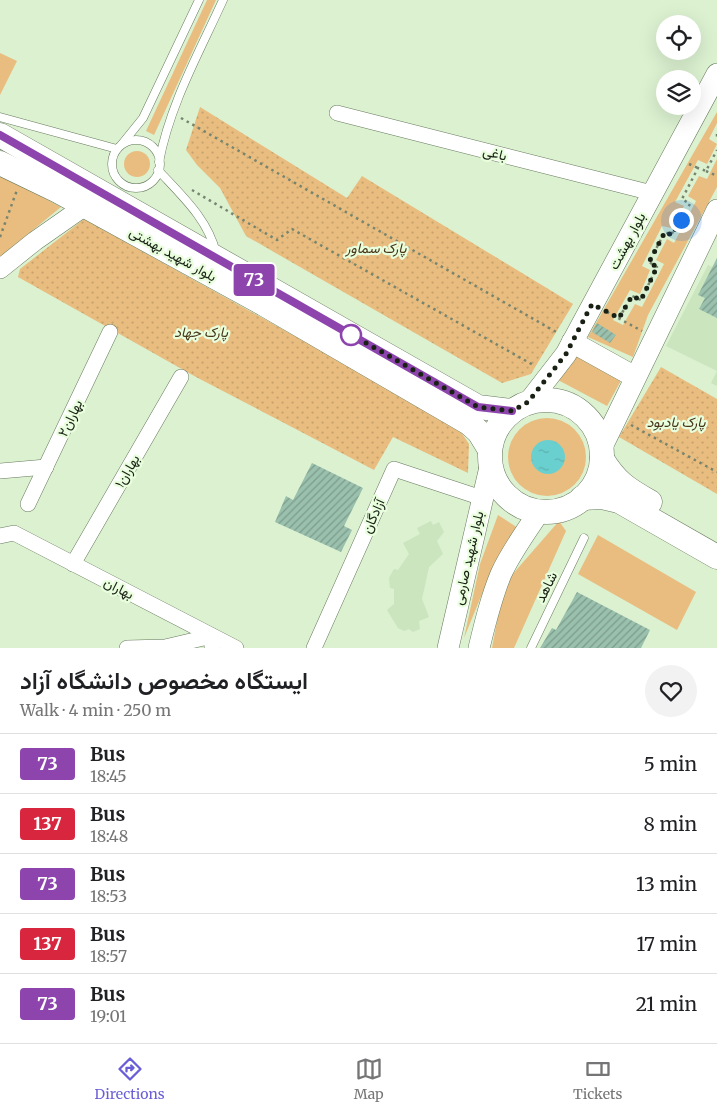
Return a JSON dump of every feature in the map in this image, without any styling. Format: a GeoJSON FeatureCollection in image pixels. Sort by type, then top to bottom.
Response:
{"type":"FeatureCollection","features":[{"type":"Feature","properties":{"kind":"main road","name":"بلوار بهشت"},"geometry":{"type":"LineString","coordinates":[[520,407],[550,375],[572,342],[717,74]]}},
{"type":"Feature","properties":{"kind":"main road","name":"بلوار شهید بهشتی"},"geometry":{"type":"LineString","coordinates":[[0,135],[478,407],[520,407]]}},
{"type":"Feature","properties":{"kind":"main road","name":"بلوار شهید بهشتی"},"geometry":{"type":"LineString","coordinates":[[0,163],[85,206],[264,304],[469,423],[479,432],[490,459]]}},
{"type":"Feature","properties":{"kind":"main road"},"geometry":{"type":"LineString","coordinates":[[714,220],[615,416],[602,454],[599,474],[592,487],[582,498],[562,509],[539,512],[522,507],[508,497],[497,484],[490,459],[498,426],[520,407],[556,401],[581,412],[591,423],[602,454],[613,476],[625,488],[717,540]]}},
{"type":"Feature","properties":{"kind":"main road"},"geometry":{"type":"LineString","coordinates":[[572,342],[635,376]]}},
{"type":"Feature","properties":{"kind":"main road","name":"بلوار شهید صارمی"},"geometry":{"type":"LineString","coordinates":[[448,648],[490,459]]}},
{"type":"Feature","properties":{"kind":"main road"},"geometry":{"type":"LineString","coordinates":[[582,498],[602,497],[619,501],[717,557]]}},
{"type":"Feature","properties":{"kind":"main road"},"geometry":{"type":"LineString","coordinates":[[479,648],[490,604],[501,573],[539,512]]}},
{"type":"Feature","properties":{"kind":"street","name":"باغی"},"geometry":{"type":"LineString","coordinates":[[337,113],[652,193]]}},
{"type":"Feature","properties":{"kind":"street"},"geometry":{"type":"LineString","coordinates":[[0,269],[35,241],[85,206]]}},
{"type":"Feature","properties":{"kind":"street","name":"بهاران۲"},"geometry":{"type":"LineString","coordinates":[[28,504],[110,332]]}},
{"type":"Feature","properties":{"kind":"street","name":"بهاران۱"},"geometry":{"type":"LineString","coordinates":[[73,564],[181,377]]}},
{"type":"Feature","properties":{"kind":"street"},"geometry":{"type":"LineString","coordinates":[[0,470],[46,467]]}},
{"type":"Feature","properties":{"kind":"street","name":"آزادگان"},"geometry":{"type":"LineString","coordinates":[[314,648],[394,469],[482,498]]}},
{"type":"Feature","properties":{"kind":"street","name":"بهاران"},"geometry":{"type":"LineString","coordinates":[[0,536],[14,533],[212,642],[236,648]]}},
{"type":"Feature","properties":{"kind":"street"},"geometry":{"type":"LineString","coordinates":[[126,648],[165,647],[212,642]]}},
{"type":"Feature","properties":{"kind":"lane"},"geometry":{"type":"LineString","coordinates":[[199,0],[143,118],[119,147],[112,159],[114,175],[126,185],[134,187],[149,183],[159,166],[172,113],[223,0]]}},
{"type":"Feature","properties":{"kind":"lane"},"geometry":{"type":"LineString","coordinates":[[0,117],[119,147],[134,140],[148,144],[154,149],[159,166],[194,209],[205,226],[214,242],[218,260]]}},
{"type":"Feature","properties":{"kind":"lane","name":"شاهد"},"geometry":{"type":"LineString","coordinates":[[531,648],[584,538]]}},
{"type":"Feature","properties":{"kind":"path"},"geometry":{"type":"LineString","coordinates":[[172,113],[546,325],[572,342]]}},
{"type":"Feature","properties":{"kind":"path"},"geometry":{"type":"LineString","coordinates":[[706,171],[717,150]]}},
{"type":"Feature","properties":{"kind":"path"},"geometry":{"type":"LineString","coordinates":[[619,318],[632,296],[641,300],[657,267],[649,262],[665,232],[672,235],[690,204],[682,199],[698,168],[717,176]]}},
{"type":"Feature","properties":{"kind":"path"},"geometry":{"type":"LineString","coordinates":[[0,237],[22,174]]}},
{"type":"Feature","properties":{"kind":"path"},"geometry":{"type":"LineString","coordinates":[[184,185],[277,240],[292,229],[550,375]]}},
{"type":"Feature","properties":{"kind":"path"},"geometry":{"type":"LineString","coordinates":[[592,304],[654,338]]}},
{"type":"Feature","properties":{"kind":"path"},"geometry":{"type":"LineString","coordinates":[[615,416],[717,472]]}},
{"type":"Feature","properties":{"kind":"shaded area"},"geometry":{"type":"Polygon","coordinates":[[[708,265],[717,269],[717,371],[666,346],[708,265]]]}},
{"type":"Feature","properties":{"kind":"shaded area"},"geometry":{"type":"Polygon","coordinates":[[[717,371],[717,386],[711,383],[717,371]]]}},
{"type":"Feature","properties":{"kind":"shaded area"},"geometry":{"type":"Polygon","coordinates":[[[431,521],[433,525],[439,522],[444,532],[437,541],[443,554],[429,567],[422,599],[429,617],[419,621],[420,629],[413,632],[409,629],[404,631],[398,628],[387,610],[394,604],[394,589],[390,588],[389,578],[394,569],[398,570],[409,554],[403,543],[420,534],[417,528],[431,521]]]}},
{"type":"Feature","properties":{"kind":"green space"},"geometry":{"type":"Polygon","coordinates":[[[207,0],[216,0],[154,135],[146,131],[207,0]]]}},
{"type":"Feature","properties":{"kind":"green space"},"geometry":{"type":"Polygon","coordinates":[[[0,53],[17,61],[0,95],[0,53]]]}},
{"type":"Feature","properties":{"kind":"green space","name":"پارک سماور"},"geometry":{"type":"Polygon","coordinates":[[[200,107],[347,198],[362,176],[573,304],[531,374],[502,383],[246,236],[220,188],[197,165],[186,150],[200,107]]]}},
{"type":"Feature","properties":{"kind":"green space"},"geometry":{"type":"Polygon","coordinates":[[[717,112],[717,123],[709,139],[717,144],[707,164],[698,160],[675,202],[684,206],[671,228],[662,226],[642,266],[650,270],[640,294],[630,290],[613,320],[623,325],[635,304],[642,307],[664,264],[656,260],[667,239],[674,243],[696,201],[688,196],[699,176],[707,179],[717,159],[717,187],[648,315],[633,357],[588,337],[717,112]]]}},
{"type":"Feature","properties":{"kind":"green space"},"geometry":{"type":"Polygon","coordinates":[[[137,151],[146,155],[150,164],[146,173],[137,177],[128,173],[124,164],[128,155],[137,151]]]}},
{"type":"Feature","properties":{"kind":"green space"},"geometry":{"type":"Polygon","coordinates":[[[0,174],[61,207],[0,257],[0,174]]]}},
{"type":"Feature","properties":{"kind":"green space","name":"پارک جهاد"},"geometry":{"type":"Polygon","coordinates":[[[84,219],[457,426],[469,444],[468,473],[393,437],[374,470],[196,377],[18,277],[20,269],[84,219]]]}},
{"type":"Feature","properties":{"kind":"green space"},"geometry":{"type":"Polygon","coordinates":[[[575,350],[623,377],[607,406],[558,380],[575,350]]]}},
{"type":"Feature","properties":{"kind":"green space","name":"پارک یادبود"},"geometry":{"type":"Polygon","coordinates":[[[661,367],[717,399],[717,494],[619,437],[661,367]]]}},
{"type":"Feature","properties":{"kind":"green space"},"geometry":{"type":"Polygon","coordinates":[[[547,418],[562,421],[575,429],[583,442],[586,457],[583,472],[575,485],[562,493],[547,496],[532,493],[519,485],[511,472],[508,457],[511,442],[519,429],[532,421],[547,418]]]}},
{"type":"Feature","properties":{"kind":"green space"},"geometry":{"type":"Polygon","coordinates":[[[498,515],[518,528],[493,567],[464,638],[480,564],[498,515]]]}},
{"type":"Feature","properties":{"kind":"green space"},"geometry":{"type":"Polygon","coordinates":[[[559,521],[566,531],[514,648],[492,648],[504,584],[559,521]]]}},
{"type":"Feature","properties":{"kind":"green space"},"geometry":{"type":"Polygon","coordinates":[[[598,535],[696,592],[677,630],[578,574],[598,535]]]}},
{"type":"Feature","properties":{"kind":"water"},"geometry":{"type":"Polygon","coordinates":[[[548,440],[560,445],[565,457],[560,469],[548,474],[536,469],[531,457],[536,445],[548,440]]]}},
{"type":"Feature","properties":{"kind":"building"},"geometry":{"type":"Polygon","coordinates":[[[717,258],[717,318],[699,309],[705,298],[698,295],[717,258]]]}},
{"type":"Feature","properties":{"kind":"building"},"geometry":{"type":"Polygon","coordinates":[[[597,323],[616,335],[610,343],[592,332],[597,323]]]}},
{"type":"Feature","properties":{"kind":"building"},"geometry":{"type":"Polygon","coordinates":[[[312,463],[363,488],[344,526],[352,530],[341,552],[275,522],[286,496],[293,500],[312,463]]]}},
{"type":"Feature","properties":{"kind":"building"},"geometry":{"type":"Polygon","coordinates":[[[577,592],[650,630],[641,648],[540,648],[552,628],[556,630],[577,592]]]}},
{"type":"Feature","properties":{"kind":"bus line","name":"73"},"geometry":{"type":"LineString","coordinates":[[0,135],[67,175],[478,407],[512,411]]}},
{"type":"Feature","properties":{"kind":"route"},"geometry":{"type":"LineString","coordinates":[[351,335],[347,332],[478,407],[512,411],[528,402],[566,354],[592,304],[619,318],[632,296],[641,300],[657,267],[649,262],[665,232],[672,235],[681,220]]}}]}
